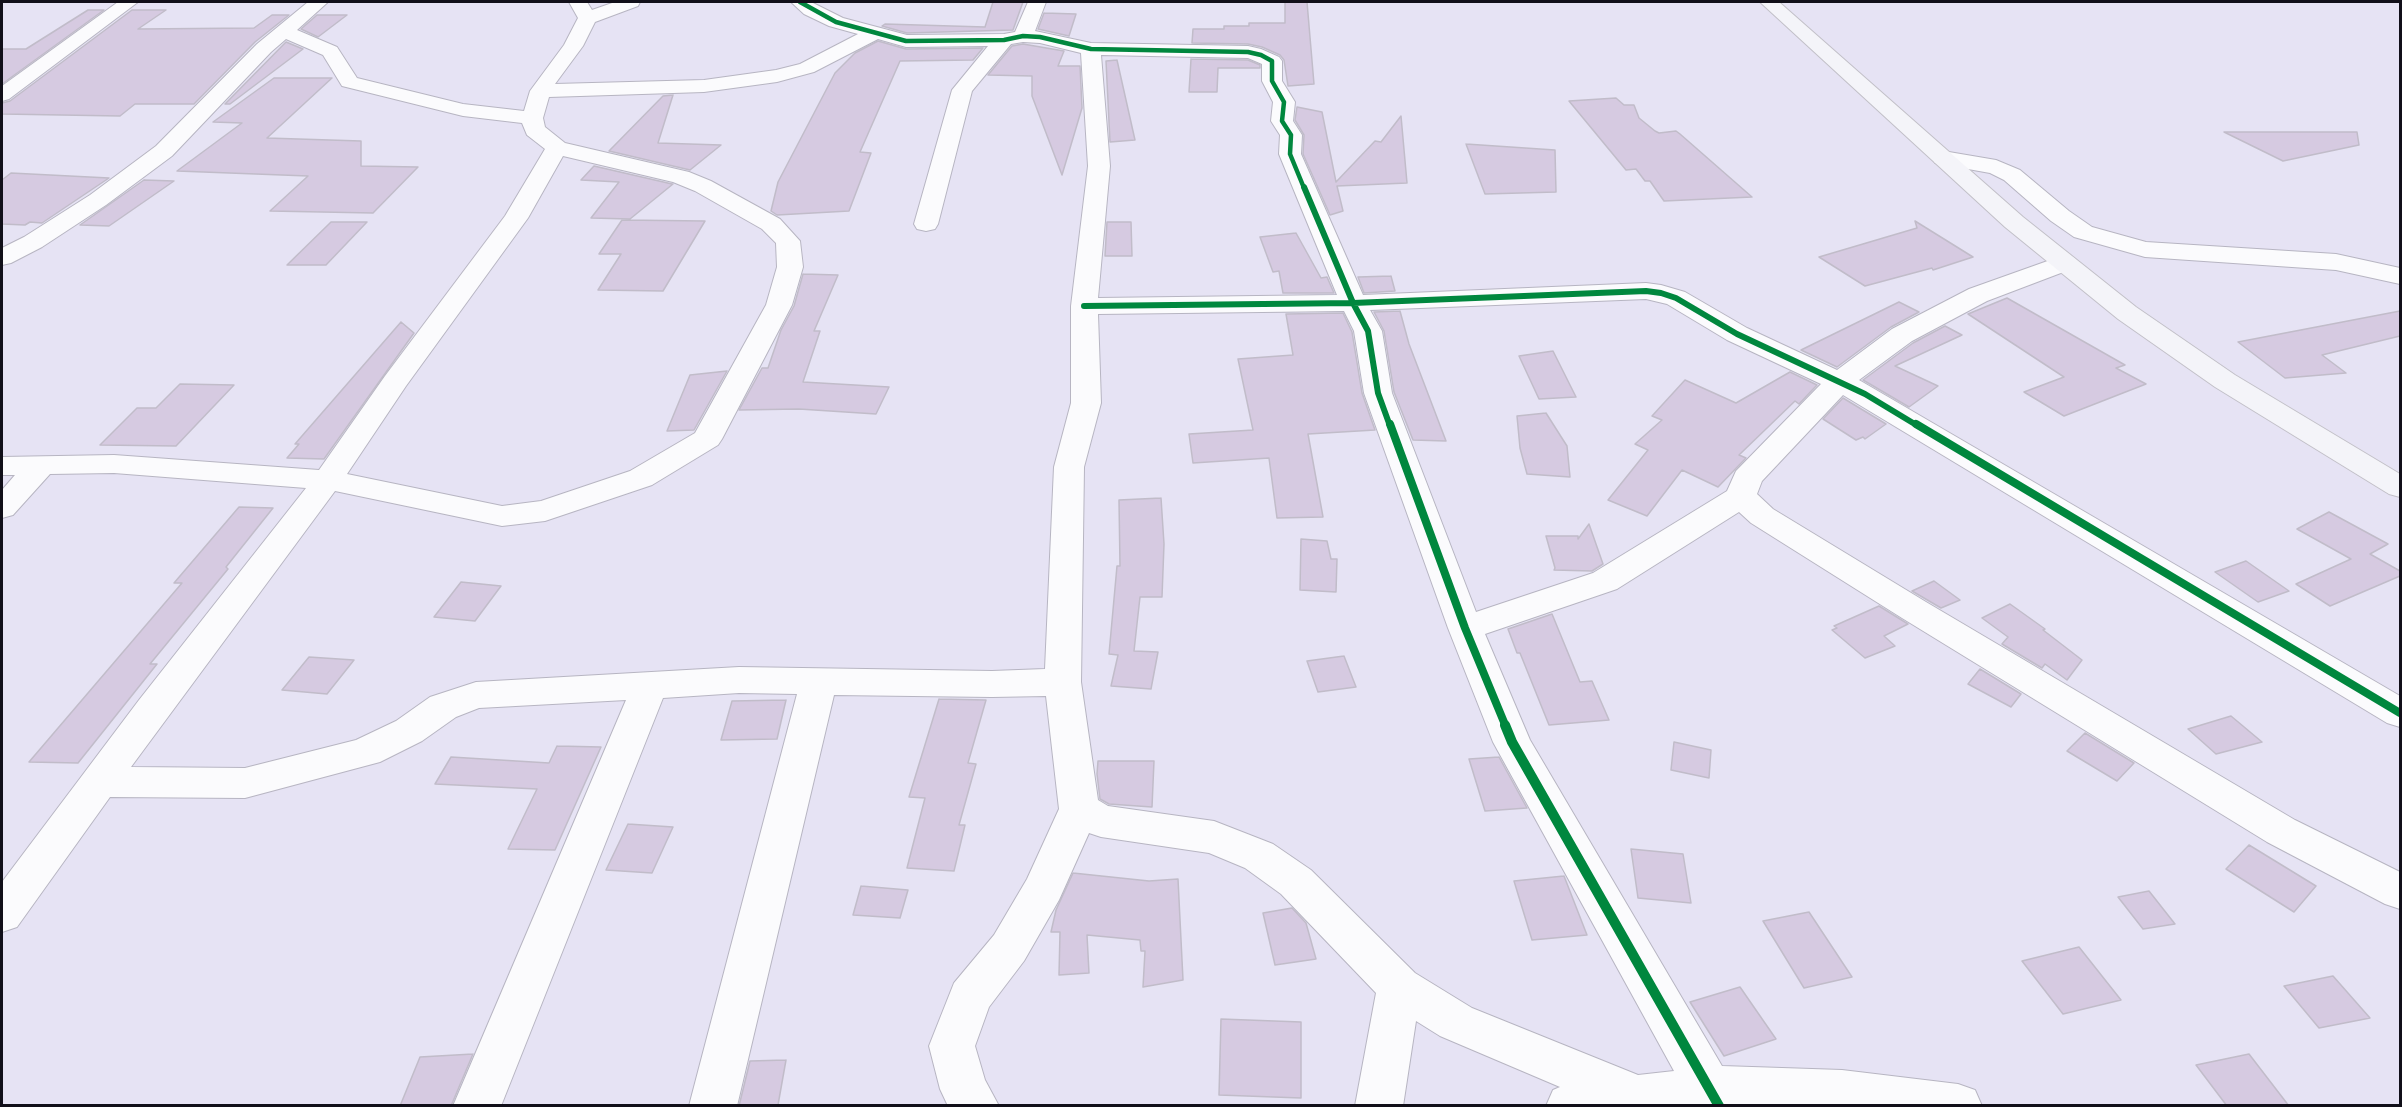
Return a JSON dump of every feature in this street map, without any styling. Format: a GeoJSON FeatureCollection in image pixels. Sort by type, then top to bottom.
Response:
{"type":"FeatureCollection","features":[{"type":"Feature","properties":{"kind":"main road"},"geometry":{"type":"LineString","coordinates":[[1769,2],[2014,222],[2127,313],[2224,381],[2400,487]]}},
{"type":"Feature","properties":{"kind":"street"},"geometry":{"type":"LineString","coordinates":[[2,95],[129,2]]}},
{"type":"Feature","properties":{"kind":"street"},"geometry":{"type":"LineString","coordinates":[[2,258],[33,242],[79,212],[164,151],[264,48],[319,2]]}},
{"type":"Feature","properties":{"kind":"street"},"geometry":{"type":"LineString","coordinates":[[2,466],[114,465],[327,480],[502,516],[545,511],[641,478],[707,440],[778,304],[790,267],[788,241],[771,224],[703,186],[681,177],[557,148],[535,130],[536,105],[573,46],[582,10],[631,2]]}},
{"type":"Feature","properties":{"kind":"street"},"geometry":{"type":"LineString","coordinates":[[800,2],[836,22],[873,34],[906,40],[1040,37],[1091,49],[1239,52],[1261,55],[1272,61],[1272,81],[1284,102],[1282,121],[1291,135],[1290,154],[1353,303],[1368,331],[1378,393],[1466,628],[1512,742],[1714,1097]]}},
{"type":"Feature","properties":{"kind":"street"},"geometry":{"type":"LineString","coordinates":[[926,224],[962,90],[1013,38],[1037,2]]}},
{"type":"Feature","properties":{"kind":"street"},"geometry":{"type":"LineString","coordinates":[[284,31],[330,51],[342,66],[349,82],[463,110],[536,105],[777,76],[807,68],[873,34]]}},
{"type":"Feature","properties":{"kind":"street"},"geometry":{"type":"LineString","coordinates":[[975,1106],[964,1089],[952,1046],[970,997],[1009,948],[1044,888],[1079,809],[1063,682],[1069,467],[1086,403],[1084,306],[1099,166],[1091,49]]}},
{"type":"Feature","properties":{"kind":"street"},"geometry":{"type":"LineString","coordinates":[[439,124],[463,110]]}},
{"type":"Feature","properties":{"kind":"street"},"geometry":{"type":"LineString","coordinates":[[2,914],[327,480],[452,302],[516,218],[557,148]]}},
{"type":"Feature","properties":{"kind":"street"},"geometry":{"type":"LineString","coordinates":[[1943,158],[1996,167],[2012,175],[2060,216],[2083,232],[2134,247],[2336,262],[2400,276]]}},
{"type":"Feature","properties":{"kind":"street"},"geometry":{"type":"LineString","coordinates":[[1466,628],[1605,581],[1741,496],[1747,478],[1839,382],[1902,335],[1978,295],[2065,263]]}},
{"type":"Feature","properties":{"kind":"street"},"geometry":{"type":"LineString","coordinates":[[1084,306],[1353,303],[1661,292],[1676,298],[1737,334],[1875,400],[2400,713]]}},
{"type":"Feature","properties":{"kind":"street"},"geometry":{"type":"LineString","coordinates":[[2,508],[42,465]]}},
{"type":"Feature","properties":{"kind":"street"},"geometry":{"type":"LineString","coordinates":[[1741,496],[1762,516],[2047,690],[2282,831],[2400,892]]}},
{"type":"Feature","properties":{"kind":"street"},"geometry":{"type":"LineString","coordinates":[[99,782],[245,783],[366,752],[409,731],[443,707],[476,695],[739,680],[992,684],[1063,682]]}},
{"type":"Feature","properties":{"kind":"street"},"geometry":{"type":"LineString","coordinates":[[713,1106],[819,681]]}},
{"type":"Feature","properties":{"kind":"street"},"geometry":{"type":"LineString","coordinates":[[477,1106],[650,685]]}},
{"type":"Feature","properties":{"kind":"street"},"geometry":{"type":"LineString","coordinates":[[1079,809],[1101,821],[1214,837],[1259,856],[1296,882],[1399,987],[1456,1022],[1636,1097]]}},
{"type":"Feature","properties":{"kind":"street"},"geometry":{"type":"LineString","coordinates":[[1379,1106],[1399,987]]}},
{"type":"Feature","properties":{"kind":"street"},"geometry":{"type":"LineString","coordinates":[[1570,1106],[1636,1097],[1714,1097],[1842,1092],[1958,1106]]}},
{"type":"Feature","properties":{"kind":"building"},"geometry":{"type":"Polygon","coordinates":[[[993,2],[1023,2],[1013,30],[907,33],[882,26],[885,24],[985,27],[993,2]]]}},
{"type":"Feature","properties":{"kind":"building"},"geometry":{"type":"Polygon","coordinates":[[[1285,2],[1307,2],[1314,84],[1288,86],[1284,60],[1280,55],[1262,47],[1248,44],[1192,43],[1193,29],[1224,29],[1224,26],[1249,26],[1249,23],[1285,23],[1285,2]]]}},
{"type":"Feature","properties":{"kind":"building"},"geometry":{"type":"Polygon","coordinates":[[[88,10],[104,10],[2,84],[2,49],[26,49],[88,10]]]}},
{"type":"Feature","properties":{"kind":"building"},"geometry":{"type":"Polygon","coordinates":[[[132,10],[166,10],[138,29],[254,28],[272,15],[289,15],[255,42],[194,104],[135,104],[120,116],[2,114],[2,103],[10,101],[132,10]]]}},
{"type":"Feature","properties":{"kind":"building"},"geometry":{"type":"Polygon","coordinates":[[[1044,13],[1076,14],[1069,36],[1038,29],[1044,13]]]}},
{"type":"Feature","properties":{"kind":"building"},"geometry":{"type":"Polygon","coordinates":[[[317,15],[347,15],[318,37],[301,29],[317,15]]]}},
{"type":"Feature","properties":{"kind":"building"},"geometry":{"type":"Polygon","coordinates":[[[878,41],[906,49],[983,48],[973,60],[900,61],[860,152],[871,153],[849,211],[777,215],[771,211],[778,182],[835,73],[855,53],[878,41]]]}},
{"type":"Feature","properties":{"kind":"building"},"geometry":{"type":"Polygon","coordinates":[[[286,42],[303,49],[230,104],[225,104],[286,42]]]}},
{"type":"Feature","properties":{"kind":"building"},"geometry":{"type":"Polygon","coordinates":[[[1023,44],[1064,51],[1058,66],[1080,66],[1082,108],[1062,175],[1032,96],[1032,76],[988,75],[1012,46],[1023,44]]]}},
{"type":"Feature","properties":{"kind":"building"},"geometry":{"type":"Polygon","coordinates":[[[1191,59],[1248,60],[1260,65],[1260,68],[1218,68],[1217,92],[1189,92],[1191,59]]]}},
{"type":"Feature","properties":{"kind":"building"},"geometry":{"type":"Polygon","coordinates":[[[1117,60],[1135,140],[1110,142],[1106,61],[1117,60]]]}},
{"type":"Feature","properties":{"kind":"building"},"geometry":{"type":"Polygon","coordinates":[[[274,78],[332,78],[267,138],[361,141],[361,166],[418,167],[373,213],[270,211],[308,176],[177,171],[242,123],[213,122],[274,78]]]}},
{"type":"Feature","properties":{"kind":"building"},"geometry":{"type":"Polygon","coordinates":[[[673,95],[658,143],[721,145],[690,170],[609,151],[663,96],[673,95]]]}},
{"type":"Feature","properties":{"kind":"building"},"geometry":{"type":"Polygon","coordinates":[[[1616,98],[1624,105],[1634,105],[1639,118],[1655,131],[1659,133],[1676,131],[1752,197],[1664,201],[1650,181],[1645,181],[1636,169],[1626,170],[1569,101],[1616,98]]]}},
{"type":"Feature","properties":{"kind":"building"},"geometry":{"type":"Polygon","coordinates":[[[1297,107],[1322,112],[1336,182],[1375,141],[1381,142],[1401,116],[1407,183],[1337,186],[1343,211],[1330,215],[1303,154],[1304,135],[1295,120],[1297,107]]]}},
{"type":"Feature","properties":{"kind":"building"},"geometry":{"type":"Polygon","coordinates":[[[2224,132],[2357,132],[2359,145],[2283,161],[2224,132]]]}},
{"type":"Feature","properties":{"kind":"building"},"geometry":{"type":"Polygon","coordinates":[[[1466,144],[1555,150],[1556,192],[1485,194],[1466,144]]]}},
{"type":"Feature","properties":{"kind":"building"},"geometry":{"type":"Polygon","coordinates":[[[594,166],[673,184],[630,219],[591,218],[619,182],[581,180],[594,166]]]}},
{"type":"Feature","properties":{"kind":"building"},"geometry":{"type":"Polygon","coordinates":[[[11,173],[109,178],[42,223],[2,224],[2,180],[11,173]]]}},
{"type":"Feature","properties":{"kind":"building"},"geometry":{"type":"Polygon","coordinates":[[[144,180],[174,181],[109,226],[80,225],[144,180]]]}},
{"type":"Feature","properties":{"kind":"building"},"geometry":{"type":"Polygon","coordinates":[[[622,220],[705,221],[663,291],[598,290],[621,254],[599,254],[622,220]]]}},
{"type":"Feature","properties":{"kind":"building"},"geometry":{"type":"Polygon","coordinates":[[[1915,221],[1973,257],[1933,270],[1932,268],[1865,286],[1819,257],[1917,228],[1915,221]]]}},
{"type":"Feature","properties":{"kind":"building"},"geometry":{"type":"Polygon","coordinates":[[[331,222],[367,222],[326,265],[287,265],[331,222]]]}},
{"type":"Feature","properties":{"kind":"building"},"geometry":{"type":"Polygon","coordinates":[[[1107,222],[1131,222],[1132,256],[1105,256],[1107,222]]]}},
{"type":"Feature","properties":{"kind":"building"},"geometry":{"type":"Polygon","coordinates":[[[1296,233],[1321,278],[1327,277],[1334,293],[1283,293],[1279,271],[1273,272],[1260,237],[1296,233]]]}},
{"type":"Feature","properties":{"kind":"building"},"geometry":{"type":"Polygon","coordinates":[[[803,274],[838,275],[814,331],[820,331],[803,382],[889,387],[876,414],[799,409],[739,410],[762,368],[768,368],[781,330],[794,306],[803,274]]]}},
{"type":"Feature","properties":{"kind":"building"},"geometry":{"type":"Polygon","coordinates":[[[1391,276],[1395,291],[1364,293],[1358,277],[1391,276]]]}},
{"type":"Feature","properties":{"kind":"building"},"geometry":{"type":"Polygon","coordinates":[[[2007,298],[2125,365],[2116,368],[2146,384],[2064,416],[2024,392],[2064,377],[1968,314],[2007,298]]]}},
{"type":"Feature","properties":{"kind":"building"},"geometry":{"type":"Polygon","coordinates":[[[1899,302],[1919,312],[1891,327],[1837,367],[1801,350],[1899,302]]]}},
{"type":"Feature","properties":{"kind":"building"},"geometry":{"type":"Polygon","coordinates":[[[1400,311],[1409,344],[1446,441],[1413,440],[1394,392],[1384,331],[1374,312],[1400,311]]]}},
{"type":"Feature","properties":{"kind":"building"},"geometry":{"type":"Polygon","coordinates":[[[2400,311],[2400,336],[2322,355],[2346,373],[2285,378],[2238,342],[2400,311]]]}},
{"type":"Feature","properties":{"kind":"building"},"geometry":{"type":"Polygon","coordinates":[[[1343,313],[1352,332],[1362,393],[1375,430],[1308,434],[1323,517],[1277,518],[1269,458],[1193,463],[1189,434],[1253,430],[1238,359],[1293,355],[1286,314],[1343,313]]]}},
{"type":"Feature","properties":{"kind":"building"},"geometry":{"type":"Polygon","coordinates":[[[401,322],[414,333],[324,459],[287,458],[299,444],[295,444],[401,322]]]}},
{"type":"Feature","properties":{"kind":"building"},"geometry":{"type":"Polygon","coordinates":[[[1945,326],[1962,335],[1895,366],[1938,386],[1909,407],[1863,380],[1913,343],[1945,326]]]}},
{"type":"Feature","properties":{"kind":"building"},"geometry":{"type":"Polygon","coordinates":[[[1553,351],[1576,397],[1539,399],[1519,356],[1553,351]]]}},
{"type":"Feature","properties":{"kind":"building"},"geometry":{"type":"Polygon","coordinates":[[[727,371],[694,430],[667,431],[690,375],[727,371]]]}},
{"type":"Feature","properties":{"kind":"building"},"geometry":{"type":"Polygon","coordinates":[[[1790,372],[1817,385],[1799,404],[1795,401],[1739,455],[1746,458],[1718,487],[1682,470],[1647,516],[1608,500],[1648,450],[1635,444],[1662,420],[1652,416],[1685,380],[1736,403],[1790,372]]]}},
{"type":"Feature","properties":{"kind":"building"},"geometry":{"type":"Polygon","coordinates":[[[180,384],[234,385],[176,446],[100,445],[137,408],[156,408],[180,384]]]}},
{"type":"Feature","properties":{"kind":"building"},"geometry":{"type":"Polygon","coordinates":[[[1843,398],[1886,424],[1865,439],[1863,437],[1856,440],[1823,419],[1843,398]]]}},
{"type":"Feature","properties":{"kind":"building"},"geometry":{"type":"Polygon","coordinates":[[[1546,413],[1567,446],[1570,477],[1527,474],[1520,448],[1517,416],[1546,413]]]}},
{"type":"Feature","properties":{"kind":"building"},"geometry":{"type":"Polygon","coordinates":[[[1161,498],[1164,544],[1162,597],[1140,597],[1134,651],[1158,652],[1151,689],[1111,686],[1118,655],[1109,654],[1117,566],[1120,566],[1119,500],[1161,498]]]}},
{"type":"Feature","properties":{"kind":"building"},"geometry":{"type":"Polygon","coordinates":[[[239,507],[273,508],[226,567],[228,569],[150,664],[157,664],[78,763],[29,762],[182,583],[174,583],[239,507]]]}},
{"type":"Feature","properties":{"kind":"building"},"geometry":{"type":"Polygon","coordinates":[[[2329,512],[2388,544],[2370,554],[2400,571],[2400,576],[2330,606],[2296,584],[2351,559],[2297,529],[2329,512]]]}},
{"type":"Feature","properties":{"kind":"building"},"geometry":{"type":"Polygon","coordinates":[[[1589,524],[1603,564],[1592,571],[1554,570],[1546,536],[1578,536],[1578,539],[1589,524]]]}},
{"type":"Feature","properties":{"kind":"building"},"geometry":{"type":"Polygon","coordinates":[[[1301,539],[1327,541],[1331,559],[1337,559],[1336,592],[1300,590],[1301,539]]]}},
{"type":"Feature","properties":{"kind":"building"},"geometry":{"type":"Polygon","coordinates":[[[2246,561],[2289,591],[2258,602],[2215,572],[2246,561]]]}},
{"type":"Feature","properties":{"kind":"building"},"geometry":{"type":"Polygon","coordinates":[[[1934,581],[1960,600],[1941,608],[1912,591],[1934,581]]]}},
{"type":"Feature","properties":{"kind":"building"},"geometry":{"type":"Polygon","coordinates":[[[461,582],[501,586],[475,621],[434,617],[461,582]]]}},
{"type":"Feature","properties":{"kind":"building"},"geometry":{"type":"Polygon","coordinates":[[[2010,604],[2082,660],[2067,680],[2045,664],[2042,668],[2002,644],[2008,637],[1982,618],[2010,604]]]}},
{"type":"Feature","properties":{"kind":"building"},"geometry":{"type":"Polygon","coordinates":[[[1879,606],[1908,624],[1884,636],[1895,646],[1865,658],[1832,630],[1837,628],[1834,626],[1879,606]]]}},
{"type":"Feature","properties":{"kind":"building"},"geometry":{"type":"Polygon","coordinates":[[[1552,614],[1580,682],[1592,681],[1609,720],[1549,725],[1508,629],[1552,614]]]}},
{"type":"Feature","properties":{"kind":"building"},"geometry":{"type":"Polygon","coordinates":[[[1344,656],[1356,687],[1318,692],[1307,661],[1344,656]]]}},
{"type":"Feature","properties":{"kind":"building"},"geometry":{"type":"Polygon","coordinates":[[[309,657],[354,660],[327,694],[282,690],[309,657]]]}},
{"type":"Feature","properties":{"kind":"building"},"geometry":{"type":"Polygon","coordinates":[[[1980,669],[2021,694],[2011,707],[1968,684],[1980,669]]]}},
{"type":"Feature","properties":{"kind":"building"},"geometry":{"type":"Polygon","coordinates":[[[939,699],[986,700],[968,763],[976,764],[959,825],[965,825],[954,871],[907,868],[925,798],[909,797],[939,699]]]}},
{"type":"Feature","properties":{"kind":"building"},"geometry":{"type":"Polygon","coordinates":[[[786,700],[777,739],[721,740],[732,701],[786,700]]]}},
{"type":"Feature","properties":{"kind":"building"},"geometry":{"type":"Polygon","coordinates":[[[2231,716],[2262,742],[2216,754],[2188,729],[2231,716]]]}},
{"type":"Feature","properties":{"kind":"building"},"geometry":{"type":"Polygon","coordinates":[[[2085,733],[2134,763],[2117,781],[2067,751],[2085,733]]]}},
{"type":"Feature","properties":{"kind":"building"},"geometry":{"type":"Polygon","coordinates":[[[1674,742],[1711,750],[1709,778],[1671,770],[1674,742]]]}},
{"type":"Feature","properties":{"kind":"building"},"geometry":{"type":"Polygon","coordinates":[[[557,746],[601,747],[555,850],[508,849],[537,789],[435,784],[451,757],[549,763],[557,746]]]}},
{"type":"Feature","properties":{"kind":"building"},"geometry":{"type":"Polygon","coordinates":[[[1499,757],[1527,808],[1485,811],[1469,759],[1499,757]]]}},
{"type":"Feature","properties":{"kind":"building"},"geometry":{"type":"Polygon","coordinates":[[[1098,761],[1154,761],[1152,807],[1109,804],[1100,799],[1098,761]]]}},
{"type":"Feature","properties":{"kind":"building"},"geometry":{"type":"Polygon","coordinates":[[[628,824],[673,827],[652,873],[606,870],[628,824]]]}},
{"type":"Feature","properties":{"kind":"building"},"geometry":{"type":"Polygon","coordinates":[[[2249,845],[2316,886],[2294,912],[2226,869],[2249,845]]]}},
{"type":"Feature","properties":{"kind":"building"},"geometry":{"type":"Polygon","coordinates":[[[1631,849],[1683,854],[1691,903],[1638,898],[1631,849]]]}},
{"type":"Feature","properties":{"kind":"building"},"geometry":{"type":"Polygon","coordinates":[[[1073,873],[1149,881],[1178,879],[1183,980],[1143,987],[1145,951],[1141,951],[1140,940],[1087,935],[1089,973],[1059,975],[1060,932],[1051,932],[1056,910],[1073,873]]]}},
{"type":"Feature","properties":{"kind":"building"},"geometry":{"type":"Polygon","coordinates":[[[1564,876],[1587,935],[1532,940],[1514,881],[1564,876]]]}},
{"type":"Feature","properties":{"kind":"building"},"geometry":{"type":"Polygon","coordinates":[[[861,886],[908,890],[900,918],[853,915],[861,886]]]}},
{"type":"Feature","properties":{"kind":"building"},"geometry":{"type":"Polygon","coordinates":[[[2149,891],[2175,924],[2143,929],[2118,897],[2149,891]]]}},
{"type":"Feature","properties":{"kind":"building"},"geometry":{"type":"Polygon","coordinates":[[[1292,908],[1306,923],[1316,959],[1275,965],[1263,913],[1292,908]]]}},
{"type":"Feature","properties":{"kind":"building"},"geometry":{"type":"Polygon","coordinates":[[[1809,912],[1852,977],[1804,988],[1763,921],[1809,912]]]}},
{"type":"Feature","properties":{"kind":"building"},"geometry":{"type":"Polygon","coordinates":[[[2079,947],[2121,1000],[2063,1014],[2022,961],[2079,947]]]}},
{"type":"Feature","properties":{"kind":"building"},"geometry":{"type":"Polygon","coordinates":[[[2333,976],[2370,1018],[2319,1028],[2284,986],[2333,976]]]}},
{"type":"Feature","properties":{"kind":"building"},"geometry":{"type":"Polygon","coordinates":[[[1740,987],[1776,1039],[1724,1056],[1690,1002],[1740,987]]]}},
{"type":"Feature","properties":{"kind":"building"},"geometry":{"type":"Polygon","coordinates":[[[1221,1019],[1301,1022],[1301,1098],[1219,1095],[1221,1019]]]}},
{"type":"Feature","properties":{"kind":"building"},"geometry":{"type":"Polygon","coordinates":[[[473,1054],[451,1106],[400,1106],[420,1057],[473,1054]]]}},
{"type":"Feature","properties":{"kind":"building"},"geometry":{"type":"Polygon","coordinates":[[[2249,1054],[2289,1106],[2227,1106],[2196,1065],[2249,1054]]]}},
{"type":"Feature","properties":{"kind":"building"},"geometry":{"type":"Polygon","coordinates":[[[786,1060],[778,1105],[739,1106],[750,1061],[786,1060]]]}},
{"type":"Feature","properties":{"kind":"cycle path"},"geometry":{"type":"LineString","coordinates":[[800,2],[836,22],[906,41],[1004,40],[1023,36],[1040,37],[1091,49],[1248,52],[1272,61],[1272,81],[1284,102],[1282,121],[1291,135],[1290,154],[1353,303],[1368,331],[1378,393],[1465,628],[1512,742],[1719,1106]]}},
{"type":"Feature","properties":{"kind":"cycle path"},"geometry":{"type":"LineString","coordinates":[[1084,306],[1353,303],[1646,291],[1661,293],[1676,298],[1737,334],[1865,394],[2400,713]]}}]}
